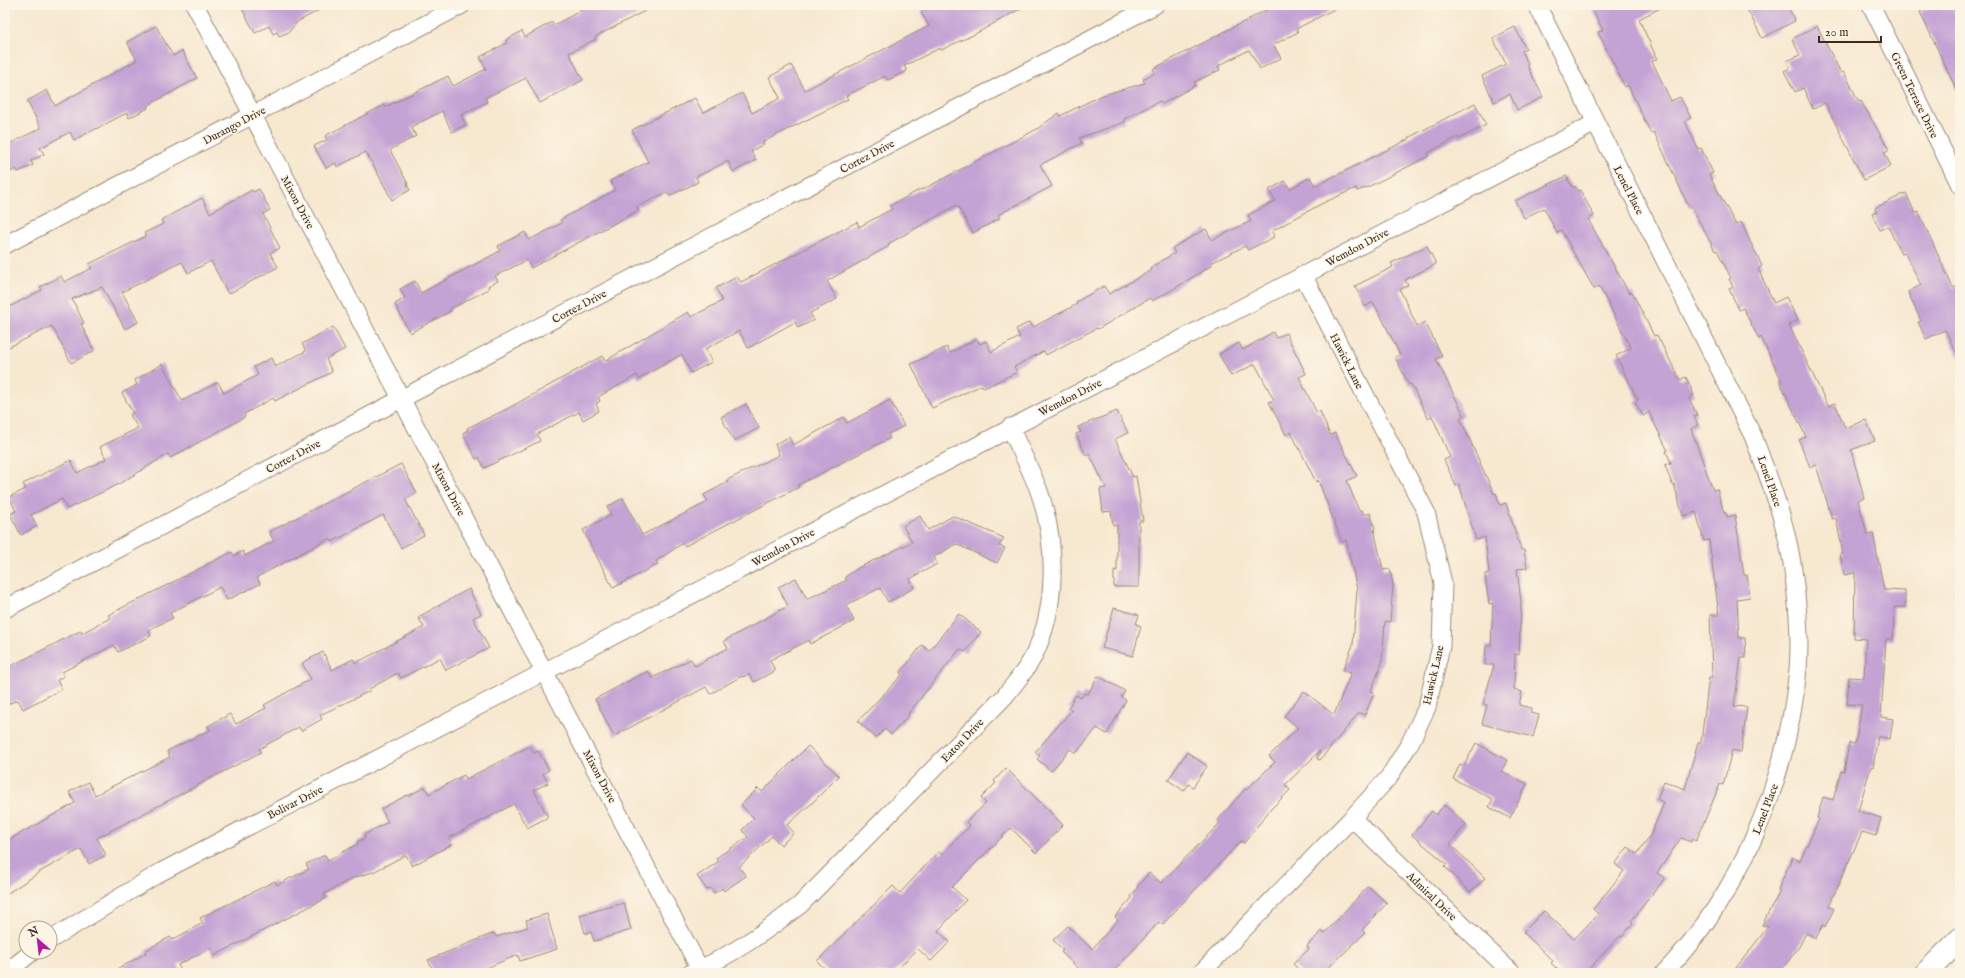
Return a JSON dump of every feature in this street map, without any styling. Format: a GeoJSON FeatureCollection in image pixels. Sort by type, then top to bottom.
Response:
{"type":"FeatureCollection","features":[{"type":"Feature","properties":{"kind":"main road"},"geometry":{"type":"LineString","coordinates":[[1926,973],[1960,938]]}},
{"type":"Feature","properties":{"kind":"street","name":"Mixon Drive"},"geometry":{"type":"LineString","coordinates":[[195,5],[545,672],[698,972]]}},
{"type":"Feature","properties":{"kind":"street","name":"Durango Drive"},"geometry":{"type":"LineString","coordinates":[[5,245],[462,5]]}},
{"type":"Feature","properties":{"kind":"street","name":"Cortez Drive"},"geometry":{"type":"LineString","coordinates":[[5,609],[401,399],[1155,5]]}},
{"type":"Feature","properties":{"kind":"street","name":"Lenel Place"},"geometry":{"type":"LineString","coordinates":[[1537,5],[1595,123],[1754,436],[1778,502],[1792,563],[1798,622],[1798,668],[1792,713],[1778,776],[1755,836],[1725,895],[1681,955],[1664,973]]}},
{"type":"Feature","properties":{"kind":"street","name":"Green Terrace Drive"},"geometry":{"type":"LineString","coordinates":[[1871,5],[1960,185]]}},
{"type":"Feature","properties":{"kind":"street","name":"Wemdon Drive"},"geometry":{"type":"LineString","coordinates":[[545,672],[1595,123]]}},
{"type":"Feature","properties":{"kind":"street","name":"Hawick Lane"},"geometry":{"type":"LineString","coordinates":[[1201,973],[1352,818],[1389,777],[1410,743],[1427,707],[1441,646],[1443,583],[1426,512],[1303,275]]}},
{"type":"Feature","properties":{"kind":"street","name":"Eaton Drive"},"geometry":{"type":"LineString","coordinates":[[698,972],[763,934],[800,904],[1005,696],[1033,658],[1045,627],[1052,594],[1052,545],[1039,492],[1010,428]]}},
{"type":"Feature","properties":{"kind":"street","name":"Bolivar Drive"},"geometry":{"type":"LineString","coordinates":[[58,935],[161,872],[545,672]]}},
{"type":"Feature","properties":{"kind":"street","name":"Admiral Drive"},"geometry":{"type":"LineString","coordinates":[[1352,818],[1512,973]]}},
{"type":"Feature","properties":{"kind":"street"},"geometry":{"type":"LineString","coordinates":[[6,973],[22,960]]}},
{"type":"Feature","properties":{"kind":"building"},"geometry":{"type":"Polygon","coordinates":[[[240,5],[329,5],[297,22],[289,32],[279,36],[277,32],[273,34],[269,26],[255,33],[240,5]]]}},
{"type":"Feature","properties":{"kind":"building"},"geometry":{"type":"Polygon","coordinates":[[[579,5],[656,5],[595,37],[596,39],[569,53],[583,80],[540,103],[526,78],[485,98],[487,102],[461,115],[466,125],[452,132],[442,111],[411,127],[416,136],[390,150],[410,190],[392,200],[366,152],[337,167],[336,163],[326,168],[314,146],[327,140],[325,136],[384,105],[385,107],[448,76],[453,86],[486,69],[480,57],[507,43],[506,40],[522,31],[525,37],[552,22],[554,25],[582,10],[579,5]]]}},
{"type":"Feature","properties":{"kind":"building"},"geometry":{"type":"Polygon","coordinates":[[[934,5],[1027,5],[975,34],[941,50],[940,48],[904,66],[907,71],[888,80],[885,76],[846,96],[848,99],[763,142],[764,144],[751,151],[756,160],[733,172],[728,161],[696,177],[698,182],[669,196],[667,192],[637,207],[639,210],[531,268],[527,260],[495,276],[498,281],[488,286],[489,289],[450,309],[451,311],[410,333],[395,304],[405,298],[400,289],[415,281],[421,293],[500,251],[498,246],[525,232],[529,240],[562,223],[560,220],[615,190],[610,181],[648,162],[632,130],[695,98],[703,113],[742,93],[752,113],[780,98],[769,77],[791,65],[805,90],[929,26],[921,12],[934,5]]]}},
{"type":"Feature","properties":{"kind":"building"},"geometry":{"type":"Polygon","coordinates":[[[1276,5],[1342,5],[1296,29],[1298,32],[1273,45],[1281,58],[1260,69],[1249,50],[1218,66],[1220,70],[1194,82],[1196,85],[1162,104],[1160,101],[1124,119],[1125,122],[1079,138],[1082,143],[1040,165],[1052,186],[998,215],[1000,218],[973,233],[957,205],[888,244],[889,246],[827,281],[837,299],[810,313],[814,320],[798,328],[795,322],[748,348],[739,331],[705,349],[712,362],[691,373],[682,354],[639,379],[637,375],[598,397],[600,401],[596,404],[599,411],[583,420],[579,412],[537,434],[540,441],[484,468],[479,457],[476,459],[463,433],[468,430],[467,428],[507,409],[602,356],[605,361],[688,312],[691,317],[722,301],[716,288],[737,277],[741,282],[857,222],[859,227],[892,209],[890,206],[1037,129],[1059,113],[1060,116],[1100,96],[1145,83],[1143,79],[1155,73],[1153,69],[1276,5]]]}},
{"type":"Feature","properties":{"kind":"building"},"geometry":{"type":"Polygon","coordinates":[[[1590,5],[1666,5],[1639,19],[1657,59],[1652,61],[1671,101],[1680,97],[1691,118],[1685,121],[1698,149],[1701,148],[1713,173],[1709,175],[1736,225],[1741,222],[1762,266],[1758,269],[1774,303],[1786,297],[1798,320],[1789,325],[1828,406],[1835,403],[1845,428],[1866,420],[1875,441],[1851,450],[1864,498],[1858,500],[1867,534],[1873,533],[1884,590],[1905,591],[1905,607],[1894,607],[1893,639],[1886,639],[1881,717],[1893,719],[1890,739],[1878,736],[1873,767],[1871,766],[1858,811],[1881,818],[1876,836],[1862,832],[1829,906],[1834,909],[1825,927],[1823,925],[1816,938],[1806,933],[1799,947],[1779,973],[1732,973],[1768,927],[1762,925],[1780,891],[1778,890],[1792,857],[1800,861],[1819,819],[1817,818],[1823,797],[1833,800],[1841,771],[1844,772],[1849,743],[1855,744],[1862,705],[1847,704],[1849,677],[1864,678],[1866,639],[1854,638],[1855,573],[1844,575],[1840,554],[1843,554],[1836,518],[1832,519],[1816,465],[1810,467],[1799,440],[1806,437],[1780,382],[1782,381],[1761,337],[1759,339],[1743,308],[1739,310],[1729,289],[1733,287],[1729,279],[1731,278],[1717,250],[1715,251],[1691,206],[1689,207],[1654,132],[1651,134],[1628,85],[1625,87],[1598,32],[1603,30],[1590,5]]]}},
{"type":"Feature","properties":{"kind":"building"},"geometry":{"type":"Polygon","coordinates":[[[1745,5],[1787,5],[1795,21],[1762,38],[1745,5]]]}},
{"type":"Feature","properties":{"kind":"building"},"geometry":{"type":"Polygon","coordinates":[[[1934,5],[1951,5],[1960,23],[1960,97],[1920,12],[1934,5]]]}},
{"type":"Feature","properties":{"kind":"building"},"geometry":{"type":"Polygon","coordinates":[[[156,26],[173,56],[182,51],[197,78],[147,106],[148,108],[129,118],[127,113],[74,140],[70,132],[40,148],[44,154],[31,161],[33,165],[18,172],[16,169],[5,175],[5,146],[41,128],[27,101],[47,90],[55,106],[137,60],[127,42],[156,26]]]}},
{"type":"Feature","properties":{"kind":"building"},"geometry":{"type":"Polygon","coordinates":[[[1817,26],[1841,73],[1844,72],[1859,102],[1861,101],[1889,150],[1884,152],[1891,166],[1864,180],[1825,103],[1813,109],[1803,88],[1795,92],[1784,71],[1790,68],[1787,61],[1800,55],[1792,39],[1817,26]]]}},
{"type":"Feature","properties":{"kind":"building"},"geometry":{"type":"Polygon","coordinates":[[[1515,27],[1526,49],[1522,51],[1528,64],[1527,65],[1543,97],[1517,110],[1510,94],[1494,102],[1482,76],[1506,64],[1493,38],[1515,27]]]}},
{"type":"Feature","properties":{"kind":"building"},"geometry":{"type":"Polygon","coordinates":[[[1475,103],[1486,125],[1459,139],[1458,137],[1428,153],[1429,156],[1366,188],[1357,191],[1356,188],[1321,204],[1272,231],[1274,237],[1248,250],[1245,246],[1211,263],[1212,265],[1152,301],[1150,298],[1098,329],[1097,328],[1046,355],[1044,351],[1014,367],[1017,372],[984,388],[982,385],[932,408],[911,364],[947,347],[950,353],[977,339],[980,344],[986,341],[991,352],[1020,337],[1016,329],[1030,322],[1033,327],[1077,304],[1076,302],[1104,286],[1109,294],[1152,270],[1151,267],[1175,253],[1172,248],[1206,229],[1212,240],[1251,221],[1248,215],[1275,201],[1269,190],[1285,181],[1290,189],[1310,177],[1315,186],[1409,139],[1408,138],[1475,103]]]}},
{"type":"Feature","properties":{"kind":"building"},"geometry":{"type":"Polygon","coordinates":[[[1566,176],[1573,188],[1575,186],[1578,191],[1580,190],[1594,216],[1588,219],[1629,293],[1632,292],[1654,336],[1657,335],[1680,380],[1686,377],[1694,395],[1689,398],[1697,415],[1694,416],[1698,425],[1691,429],[1713,490],[1717,489],[1724,513],[1726,513],[1727,517],[1735,515],[1744,575],[1747,575],[1750,597],[1737,599],[1739,638],[1745,638],[1746,658],[1741,658],[1734,706],[1747,707],[1741,752],[1732,750],[1723,785],[1720,784],[1696,841],[1692,839],[1691,842],[1681,838],[1657,873],[1665,878],[1631,921],[1633,923],[1622,937],[1620,936],[1585,973],[1561,973],[1551,963],[1553,961],[1523,932],[1544,911],[1574,939],[1598,914],[1593,909],[1624,871],[1615,864],[1628,847],[1637,854],[1651,834],[1664,803],[1657,799],[1664,781],[1685,789],[1698,742],[1701,742],[1709,677],[1712,677],[1710,615],[1719,615],[1709,540],[1704,541],[1696,512],[1683,516],[1674,484],[1672,484],[1665,465],[1671,463],[1666,451],[1668,451],[1649,412],[1643,416],[1635,402],[1638,400],[1616,356],[1631,348],[1599,286],[1594,289],[1561,230],[1557,233],[1544,208],[1524,218],[1515,201],[1566,176]]]}},
{"type":"Feature","properties":{"kind":"building"},"geometry":{"type":"Polygon","coordinates":[[[259,189],[270,210],[263,214],[280,248],[270,253],[278,267],[228,294],[211,261],[188,273],[182,262],[122,292],[138,322],[125,329],[102,287],[72,299],[84,323],[81,324],[94,351],[71,363],[52,326],[5,349],[5,309],[42,290],[40,287],[61,276],[64,282],[92,268],[89,264],[146,236],[144,233],[163,224],[161,220],[202,198],[210,213],[252,190],[253,192],[259,189]]]}},
{"type":"Feature","properties":{"kind":"building"},"geometry":{"type":"Polygon","coordinates":[[[1906,193],[1915,213],[1918,211],[1953,288],[1960,285],[1960,360],[1945,330],[1926,339],[1918,322],[1921,321],[1908,292],[1921,285],[1905,253],[1901,254],[1888,226],[1880,230],[1872,214],[1877,212],[1875,208],[1906,193]]]}},
{"type":"Feature","properties":{"kind":"building"},"geometry":{"type":"Polygon","coordinates":[[[1427,246],[1436,264],[1405,280],[1408,285],[1400,290],[1417,326],[1425,322],[1442,356],[1436,359],[1464,415],[1460,418],[1494,494],[1496,493],[1500,505],[1506,503],[1521,550],[1524,550],[1527,568],[1517,569],[1521,602],[1519,655],[1515,654],[1514,689],[1522,692],[1519,705],[1532,708],[1530,713],[1539,715],[1533,737],[1482,724],[1487,705],[1483,704],[1494,665],[1485,665],[1486,646],[1491,646],[1493,603],[1489,604],[1485,574],[1489,573],[1485,537],[1476,540],[1459,484],[1456,486],[1444,460],[1450,457],[1432,416],[1428,418],[1411,384],[1409,385],[1395,357],[1400,355],[1373,302],[1365,307],[1355,286],[1393,267],[1391,263],[1427,246]]]}},
{"type":"Feature","properties":{"kind":"building"},"geometry":{"type":"Polygon","coordinates":[[[333,327],[345,349],[326,359],[332,372],[275,401],[273,398],[244,414],[245,417],[170,458],[168,454],[119,484],[67,509],[62,499],[31,515],[37,526],[21,535],[10,514],[16,511],[9,497],[26,489],[23,484],[71,460],[77,473],[106,459],[100,447],[138,428],[130,415],[133,413],[122,393],[137,385],[135,380],[162,364],[182,401],[218,382],[224,393],[258,375],[254,367],[271,358],[275,367],[306,351],[302,344],[333,327]]]}},
{"type":"Feature","properties":{"kind":"building"},"geometry":{"type":"Polygon","coordinates":[[[1273,332],[1276,338],[1286,333],[1306,374],[1299,377],[1317,413],[1320,411],[1330,435],[1335,433],[1357,476],[1347,481],[1359,511],[1362,510],[1364,515],[1370,513],[1375,528],[1383,570],[1390,569],[1393,585],[1390,622],[1385,621],[1382,663],[1371,691],[1374,692],[1365,715],[1359,713],[1320,760],[1317,759],[1320,751],[1285,785],[1290,790],[1270,810],[1244,843],[1241,841],[1162,925],[1159,922],[1112,973],[1083,973],[1061,952],[1063,950],[1053,940],[1068,926],[1092,949],[1118,920],[1115,917],[1132,898],[1131,896],[1138,888],[1137,887],[1149,873],[1161,883],[1220,823],[1217,821],[1245,789],[1246,790],[1275,762],[1269,756],[1298,728],[1284,716],[1304,691],[1334,715],[1351,673],[1343,670],[1353,645],[1357,589],[1346,540],[1342,542],[1318,480],[1316,482],[1291,432],[1286,435],[1269,402],[1274,400],[1255,364],[1231,376],[1219,354],[1239,343],[1243,350],[1273,332]]]}},
{"type":"Feature","properties":{"kind":"building"},"geometry":{"type":"Polygon","coordinates":[[[890,400],[904,426],[888,434],[890,438],[798,485],[799,487],[685,546],[683,543],[656,561],[658,564],[613,588],[583,530],[611,515],[607,507],[623,498],[642,535],[708,502],[704,495],[728,482],[727,480],[779,455],[775,444],[789,437],[793,445],[844,417],[847,423],[890,400]]]}},
{"type":"Feature","properties":{"kind":"building"},"geometry":{"type":"Polygon","coordinates":[[[746,404],[759,428],[734,441],[721,417],[746,404]]]}},
{"type":"Feature","properties":{"kind":"building"},"geometry":{"type":"Polygon","coordinates":[[[1117,411],[1128,433],[1115,439],[1133,477],[1136,476],[1143,521],[1139,521],[1139,587],[1114,587],[1114,570],[1117,571],[1117,525],[1113,525],[1111,511],[1103,512],[1100,489],[1106,488],[1089,453],[1086,455],[1076,434],[1081,432],[1078,427],[1117,411]]]}},
{"type":"Feature","properties":{"kind":"building"},"geometry":{"type":"Polygon","coordinates":[[[401,464],[417,493],[405,499],[424,535],[401,548],[383,515],[332,542],[330,538],[257,577],[260,584],[227,600],[220,587],[170,613],[173,618],[148,630],[151,636],[118,652],[114,645],[62,672],[64,676],[57,680],[62,689],[23,709],[18,700],[5,705],[5,669],[80,631],[82,633],[110,618],[108,615],[232,552],[234,556],[243,551],[245,556],[274,541],[269,532],[401,464]]]}},
{"type":"Feature","properties":{"kind":"building"},"geometry":{"type":"Polygon","coordinates":[[[920,516],[928,530],[953,516],[1004,538],[999,546],[1005,548],[997,563],[956,544],[934,557],[937,564],[910,579],[914,588],[888,602],[880,588],[846,605],[854,621],[810,644],[809,640],[770,660],[775,671],[754,682],[749,674],[743,677],[742,676],[710,694],[706,687],[614,736],[595,699],[648,671],[652,678],[691,659],[695,666],[728,648],[724,641],[788,606],[778,587],[796,578],[807,599],[847,580],[845,577],[858,568],[912,542],[903,526],[920,516]]]}},
{"type":"Feature","properties":{"kind":"building"},"geometry":{"type":"Polygon","coordinates":[[[469,589],[481,614],[473,618],[489,648],[446,670],[440,658],[401,678],[398,673],[369,689],[370,691],[320,715],[322,719],[301,731],[299,727],[259,749],[261,752],[97,838],[106,855],[89,864],[81,849],[43,870],[5,895],[5,842],[75,803],[69,792],[88,782],[95,795],[170,757],[167,751],[210,730],[208,726],[230,714],[236,724],[266,708],[264,705],[311,679],[302,663],[323,652],[332,670],[353,659],[356,663],[424,627],[418,617],[469,589]]]}},
{"type":"Feature","properties":{"kind":"building"},"geometry":{"type":"Polygon","coordinates":[[[1114,608],[1139,615],[1136,624],[1141,626],[1133,656],[1102,648],[1114,608]]]}},
{"type":"Feature","properties":{"kind":"building"},"geometry":{"type":"Polygon","coordinates":[[[959,614],[981,632],[965,652],[960,649],[908,714],[909,715],[891,735],[885,729],[876,738],[858,721],[902,675],[900,673],[922,645],[929,651],[959,614]]]}},
{"type":"Feature","properties":{"kind":"building"},"geometry":{"type":"Polygon","coordinates":[[[1098,676],[1125,691],[1121,697],[1126,700],[1107,734],[1097,728],[1076,753],[1070,749],[1051,771],[1037,759],[1040,756],[1035,752],[1072,710],[1068,708],[1076,695],[1081,698],[1084,693],[1088,694],[1098,676]]]}},
{"type":"Feature","properties":{"kind":"building"},"geometry":{"type":"Polygon","coordinates":[[[1476,743],[1507,760],[1502,771],[1527,784],[1510,818],[1489,807],[1493,799],[1453,779],[1460,764],[1464,766],[1476,743]]]}},
{"type":"Feature","properties":{"kind":"building"},"geometry":{"type":"Polygon","coordinates":[[[530,746],[534,753],[538,751],[549,770],[543,774],[548,783],[534,790],[548,817],[527,828],[514,804],[449,838],[452,844],[412,866],[406,855],[373,872],[353,878],[324,894],[326,898],[214,956],[210,948],[178,965],[182,973],[111,973],[170,937],[172,940],[203,923],[200,918],[275,881],[277,885],[309,869],[306,864],[325,855],[328,860],[358,844],[357,842],[365,838],[364,835],[388,822],[381,809],[425,787],[429,794],[464,775],[466,779],[530,746]]]}},
{"type":"Feature","properties":{"kind":"building"},"geometry":{"type":"Polygon","coordinates":[[[808,746],[839,776],[787,825],[794,833],[781,845],[772,836],[739,867],[746,876],[724,891],[722,888],[714,893],[710,888],[707,890],[697,876],[718,862],[716,858],[748,837],[742,830],[754,818],[741,805],[758,788],[762,792],[808,746]]]}},
{"type":"Feature","properties":{"kind":"building"},"geometry":{"type":"Polygon","coordinates":[[[1187,752],[1207,766],[1193,787],[1189,784],[1184,791],[1168,780],[1187,752]]]}},
{"type":"Feature","properties":{"kind":"building"},"geometry":{"type":"Polygon","coordinates":[[[1006,768],[1063,825],[1036,853],[1011,828],[952,887],[966,900],[938,931],[950,942],[931,961],[918,949],[893,973],[829,973],[817,961],[893,886],[900,893],[938,852],[941,854],[970,826],[966,822],[986,803],[981,798],[996,783],[994,781],[1006,768]]]}},
{"type":"Feature","properties":{"kind":"building"},"geometry":{"type":"Polygon","coordinates":[[[1444,805],[1466,824],[1450,844],[1485,878],[1470,892],[1444,866],[1447,864],[1412,835],[1432,811],[1436,815],[1444,805]]]}},
{"type":"Feature","properties":{"kind":"building"},"geometry":{"type":"Polygon","coordinates":[[[1368,886],[1387,903],[1362,930],[1365,933],[1323,973],[1302,973],[1293,964],[1309,949],[1307,946],[1322,931],[1324,934],[1368,886]]]}},
{"type":"Feature","properties":{"kind":"building"},"geometry":{"type":"Polygon","coordinates":[[[624,903],[631,930],[594,941],[591,932],[585,933],[580,915],[624,903]]]}},
{"type":"Feature","properties":{"kind":"building"},"geometry":{"type":"Polygon","coordinates":[[[547,914],[557,949],[520,961],[518,955],[486,968],[488,973],[435,973],[428,960],[494,933],[496,937],[528,927],[526,920],[547,914]]]}}]}
